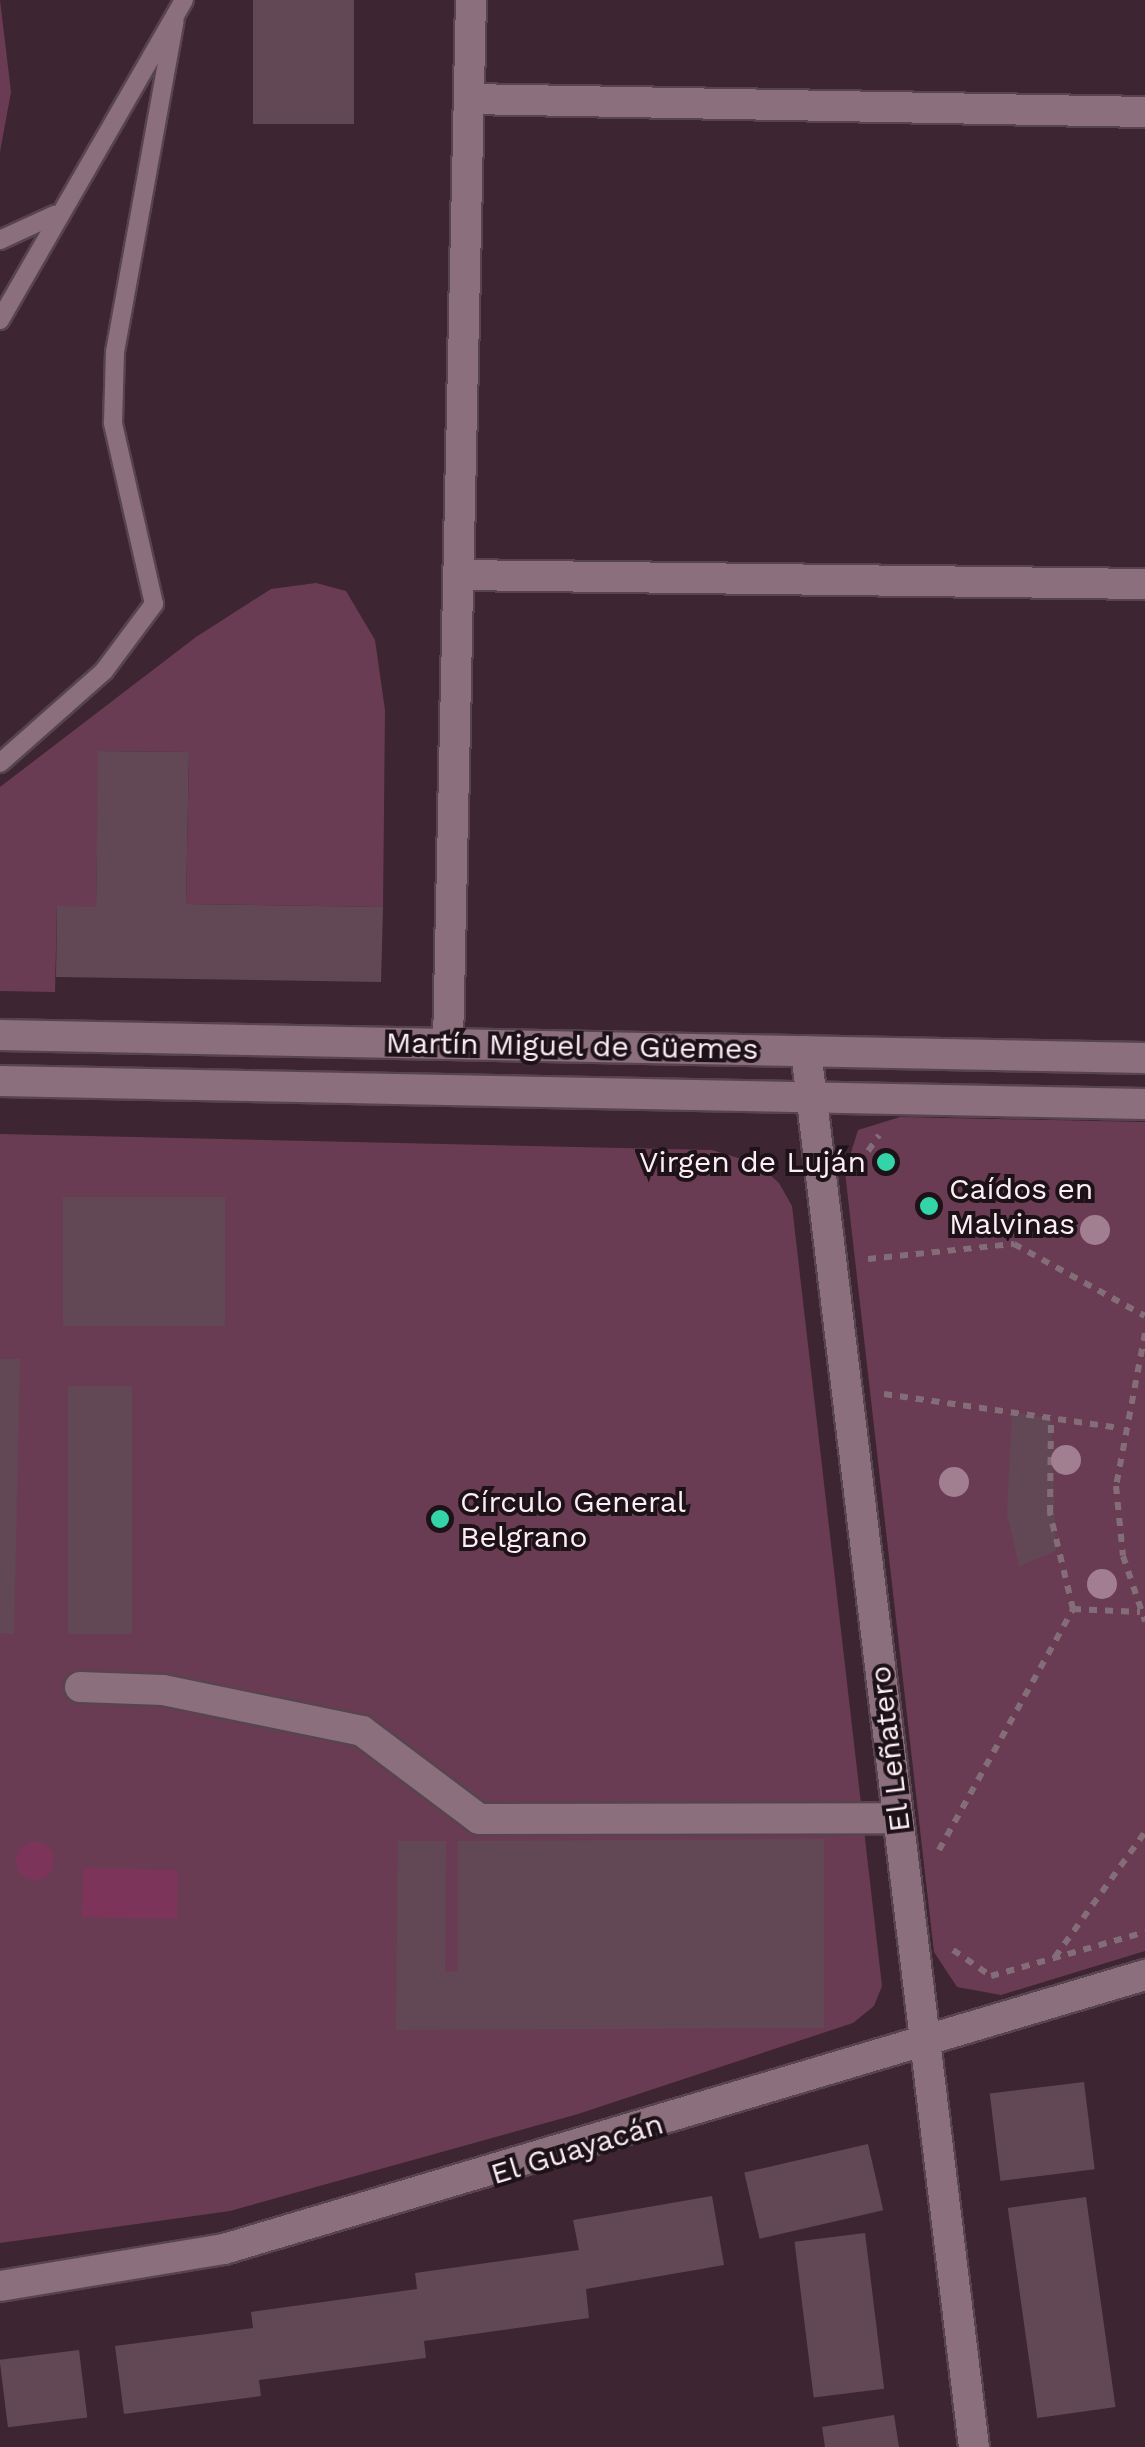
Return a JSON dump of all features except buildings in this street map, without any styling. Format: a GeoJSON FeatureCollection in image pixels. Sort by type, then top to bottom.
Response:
{"type":"FeatureCollection","features":[{"type":"Feature","properties":{"kind":"street"},"geometry":{"type":"LineString","coordinates":[[448,1044],[471,0]]}},
{"type":"Feature","properties":{"kind":"street"},"geometry":{"type":"LineString","coordinates":[[468,99],[1145,112]]}},
{"type":"Feature","properties":{"kind":"street"},"geometry":{"type":"LineString","coordinates":[[458,574],[1145,584]]}},
{"type":"Feature","properties":{"kind":"street","name":"Martín Miguel de Güemes"},"geometry":{"type":"LineString","coordinates":[[0,1035],[1145,1058]]}},
{"type":"Feature","properties":{"kind":"street","name":"El Leñatero"},"geometry":{"type":"LineString","coordinates":[[806,1051],[974,2447]]}},
{"type":"Feature","properties":{"kind":"street","name":"Martín Miguel de Güemes"},"geometry":{"type":"LineString","coordinates":[[0,1081],[1145,1104]]}},
{"type":"Feature","properties":{"kind":"street"},"geometry":{"type":"LineString","coordinates":[[80,1687],[163,1690],[362,1730],[479,1819],[898,1818]]}},
{"type":"Feature","properties":{"kind":"street","name":"El Guayacán"},"geometry":{"type":"LineString","coordinates":[[0,2286],[224,2250],[1145,1975]]}},
{"type":"Feature","properties":{"kind":"lane"},"geometry":{"type":"LineString","coordinates":[[0,320],[54,215],[184,0]]}},
{"type":"Feature","properties":{"kind":"lane"},"geometry":{"type":"LineString","coordinates":[[0,763],[104,671],[154,604],[113,423],[114,352],[175,20]]}},
{"type":"Feature","properties":{"kind":"lane"},"geometry":{"type":"LineString","coordinates":[[0,240],[54,215]]}},
{"type":"Feature","properties":{"kind":"path"},"geometry":{"type":"LineString","coordinates":[[858,1172],[860,1156]]}},
{"type":"Feature","properties":{"kind":"path"},"geometry":{"type":"LineString","coordinates":[[866,1242],[868,1263],[1014,1244],[1145,1316]]}},
{"type":"Feature","properties":{"kind":"path"},"geometry":{"type":"LineString","coordinates":[[1145,1333],[1120,1428],[1122,1556],[1145,1621]]}},
{"type":"Feature","properties":{"kind":"path"},"geometry":{"type":"LineString","coordinates":[[882,1376],[886,1413]]}},
{"type":"Feature","properties":{"kind":"path"},"geometry":{"type":"LineString","coordinates":[[884,1394],[1120,1428]]}},
{"type":"Feature","properties":{"kind":"path"},"geometry":{"type":"LineString","coordinates":[[938,1851],[1073,1609],[1050,1513],[1051,1418]]}},
{"type":"Feature","properties":{"kind":"path"},"geometry":{"type":"LineString","coordinates":[[1073,1609],[1140,1612]]}},
{"type":"Feature","properties":{"kind":"path"},"geometry":{"type":"LineString","coordinates":[[936,1832],[941,1870]]}},
{"type":"Feature","properties":{"kind":"path"},"geometry":{"type":"LineString","coordinates":[[1055,1958],[1145,1832]]}},
{"type":"Feature","properties":{"kind":"path"},"geometry":{"type":"LineString","coordinates":[[950,1943],[977,1974],[1055,1958],[1145,1932]]}},
{"type":"Feature","properties":{"kind":"shaded area"},"geometry":{"type":"Polygon","coordinates":[[[0,0],[11,92],[0,152],[0,0]]]}},
{"type":"Feature","properties":{"kind":"shaded area"},"geometry":{"type":"Polygon","coordinates":[[[316,583],[346,591],[375,640],[385,710],[383,907],[186,904],[189,752],[99,751],[96,907],[57,907],[55,992],[0,991],[0,787],[196,637],[271,589],[316,583]]]}},
{"type":"Feature","properties":{"kind":"shaded area"},"geometry":{"type":"Polygon","coordinates":[[[900,1117],[1145,1122],[1145,1951],[1001,1995],[957,1987],[934,1952],[845,1172],[858,1130],[900,1117]]]}},
{"type":"Feature","properties":{"kind":"shaded area","name":"Círculo General Belgrano"},"geometry":{"type":"Polygon","coordinates":[[[0,1134],[712,1150],[758,1164],[779,1183],[792,1206],[882,1986],[874,2006],[853,2023],[578,2114],[230,2211],[0,2243],[0,1134]]]}},
{"type":"Feature","properties":{"kind":"shaded area"},"geometry":{"type":"Polygon","coordinates":[[[35,1842],[49,1847],[54,1861],[49,1875],[35,1880],[21,1875],[16,1861],[21,1847],[35,1842]]]}},
{"type":"Feature","properties":{"kind":"shaded area"},"geometry":{"type":"Polygon","coordinates":[[[83,1868],[178,1870],[177,1919],[82,1917],[83,1868]]]}},
{"type":"Feature","properties":{"kind":"place","name":"Virgen de Luján"},"geometry":{"type":"Point","coordinates":[886,1162]}},
{"type":"Feature","properties":{"kind":"place","name":"Caídos en Malvinas"},"geometry":{"type":"Point","coordinates":[929,1206]}},
{"type":"Feature","properties":{"kind":"place","name":"Círculo General Belgrano"},"geometry":{"type":"Point","coordinates":[440,1519]}}]}
